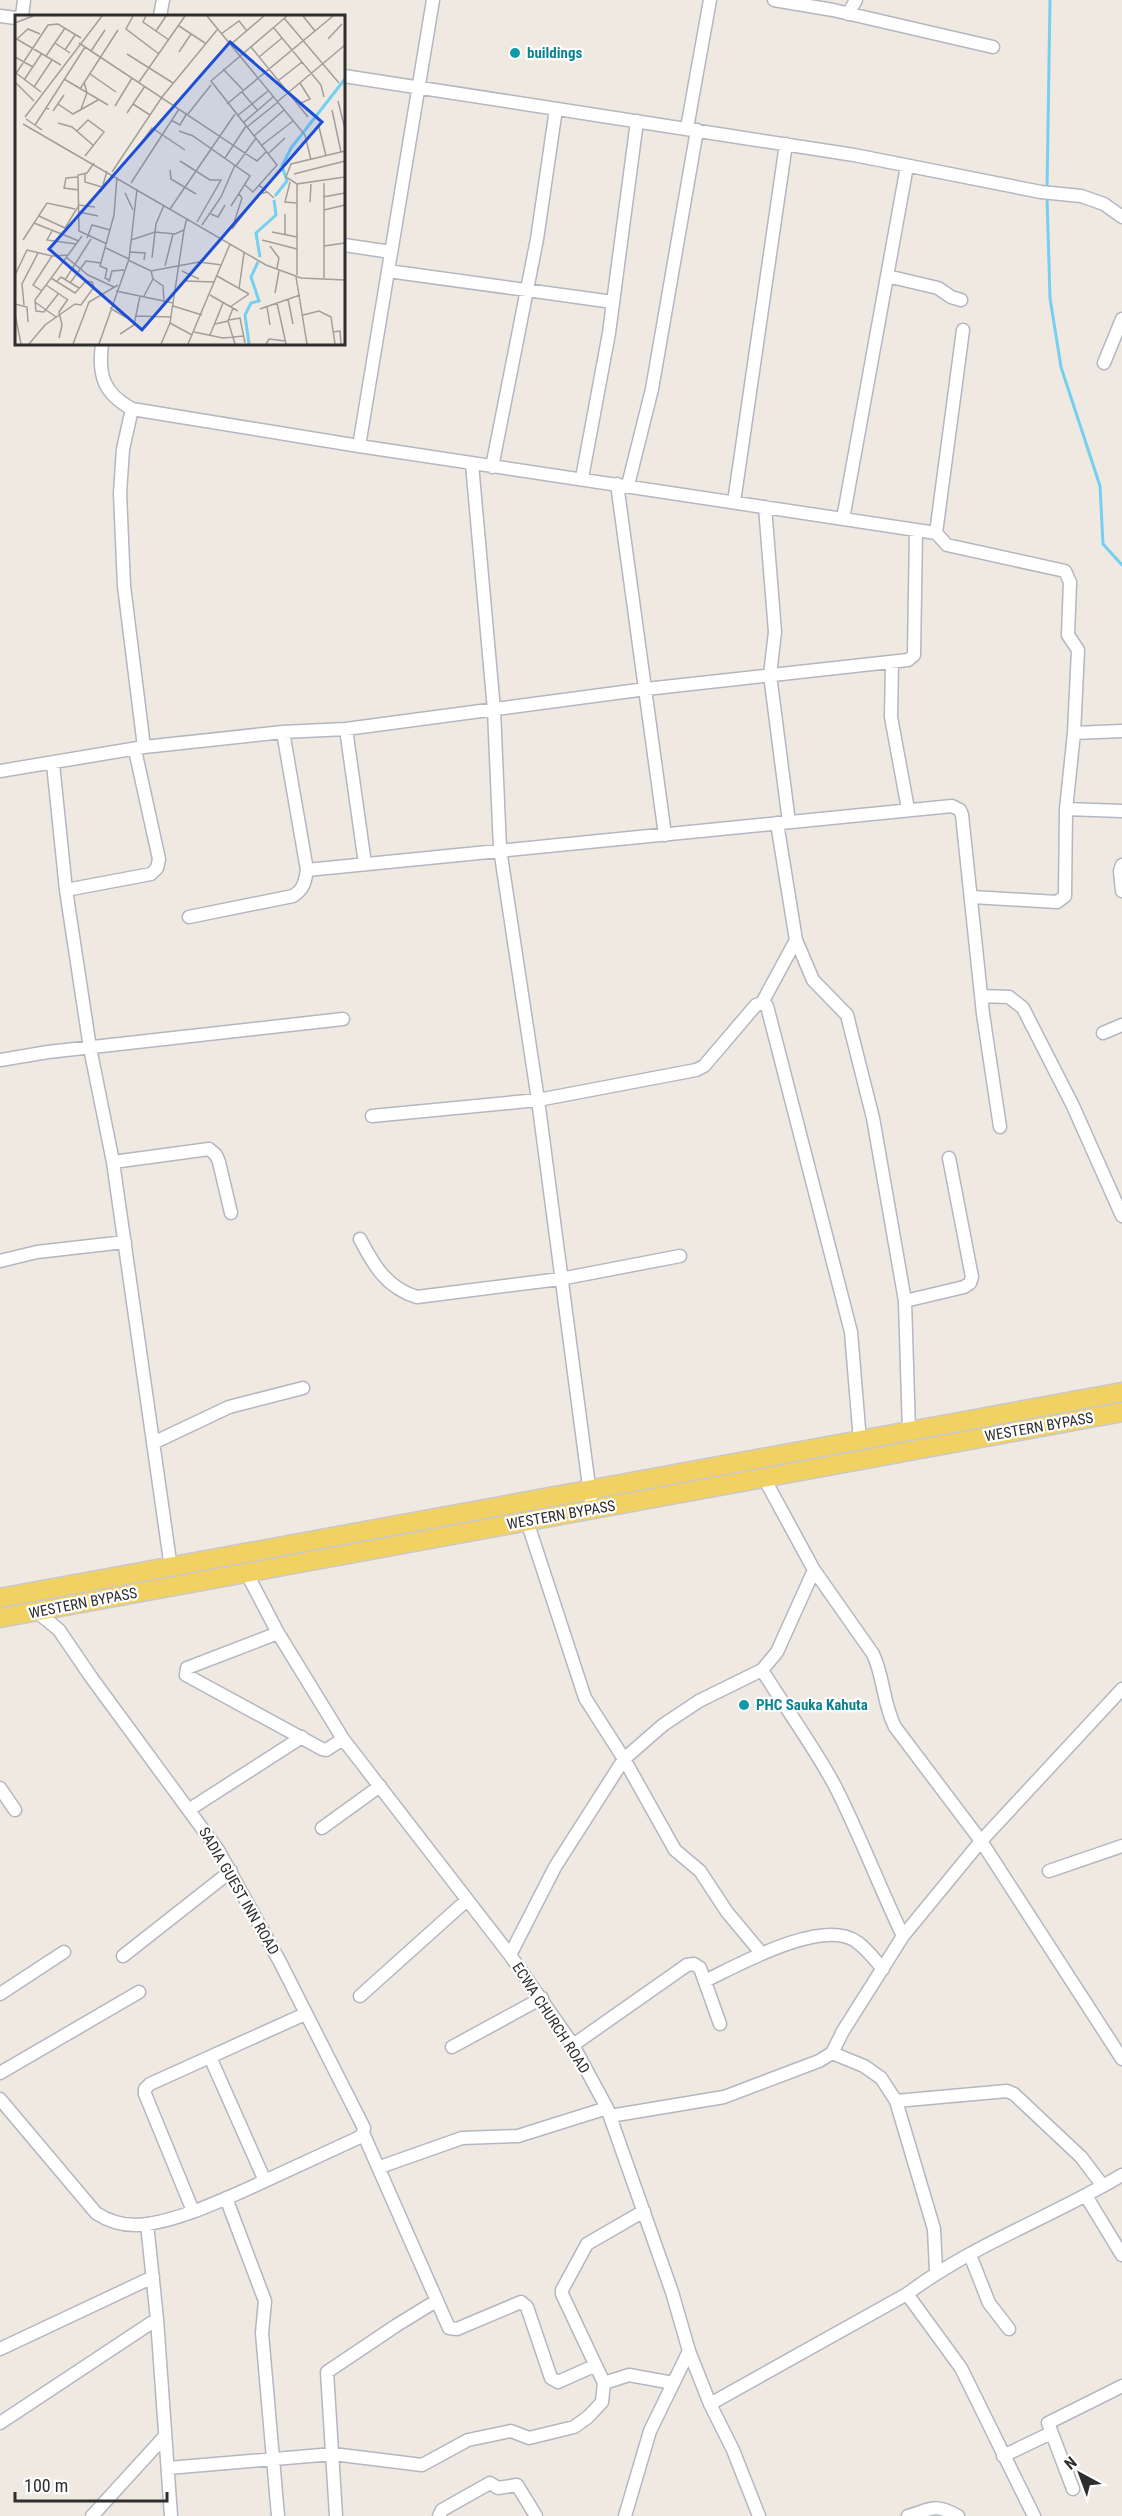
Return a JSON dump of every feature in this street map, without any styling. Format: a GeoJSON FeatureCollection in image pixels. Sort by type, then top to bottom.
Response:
{"type":"FeatureCollection","features":[{"type":"Feature","properties":{"kind":"main road","name":"WESTERN BYPASS"},"geometry":{"type":"LineString","coordinates":[[0,1598],[1122,1392]]}},
{"type":"Feature","properties":{"kind":"main road","name":"WESTERN BYPASS"},"geometry":{"type":"LineString","coordinates":[[0,1618],[1122,1412]]}},
{"type":"Feature","properties":{"kind":"street"},"geometry":{"type":"LineString","coordinates":[[22,15],[24,0]]}},
{"type":"Feature","properties":{"kind":"street"},"geometry":{"type":"LineString","coordinates":[[160,15],[163,0]]}},
{"type":"Feature","properties":{"kind":"street"},"geometry":{"type":"LineString","coordinates":[[359,446],[433,0]]}},
{"type":"Feature","properties":{"kind":"street"},"geometry":{"type":"LineString","coordinates":[[665,835],[623,484],[652,388],[710,0]]}},
{"type":"Feature","properties":{"kind":"street"},"geometry":{"type":"LineString","coordinates":[[774,0],[993,46]]}},
{"type":"Feature","properties":{"kind":"street"},"geometry":{"type":"LineString","coordinates":[[848,14],[856,0]]}},
{"type":"Feature","properties":{"kind":"street"},"geometry":{"type":"LineString","coordinates":[[0,16],[15,18]]}},
{"type":"Feature","properties":{"kind":"street"},"geometry":{"type":"LineString","coordinates":[[345,76],[786,144],[1046,193],[1091,198],[1122,217]]}},
{"type":"Feature","properties":{"kind":"street"},"geometry":{"type":"LineString","coordinates":[[492,467],[528,291],[556,109]]}},
{"type":"Feature","properties":{"kind":"street"},"geometry":{"type":"LineString","coordinates":[[582,478],[613,302],[637,121]]}},
{"type":"Feature","properties":{"kind":"street"},"geometry":{"type":"LineString","coordinates":[[734,502],[786,144]]}},
{"type":"Feature","properties":{"kind":"street"},"geometry":{"type":"LineString","coordinates":[[843,519],[907,166]]}},
{"type":"Feature","properties":{"kind":"street"},"geometry":{"type":"LineString","coordinates":[[345,246],[391,252]]}},
{"type":"Feature","properties":{"kind":"street"},"geometry":{"type":"LineString","coordinates":[[388,271],[613,302]]}},
{"type":"Feature","properties":{"kind":"street"},"geometry":{"type":"LineString","coordinates":[[887,276],[938,288],[951,297],[961,300]]}},
{"type":"Feature","properties":{"kind":"street"},"geometry":{"type":"LineString","coordinates":[[1104,363],[1122,319]]}},
{"type":"Feature","properties":{"kind":"street"},"geometry":{"type":"LineString","coordinates":[[936,533],[963,330]]}},
{"type":"Feature","properties":{"kind":"street"},"geometry":{"type":"LineString","coordinates":[[102,345],[101,371],[104,382],[119,402],[132,409],[472,464],[623,484],[936,533],[947,545],[1060,569],[1069,575],[1068,635],[1078,650],[1074,734],[1066,809],[1064,899],[1057,902],[972,897]]}},
{"type":"Feature","properties":{"kind":"street"},"geometry":{"type":"LineString","coordinates":[[66,890],[151,874],[157,868],[159,859],[140,749],[124,586],[120,493],[123,449],[132,409]]}},
{"type":"Feature","properties":{"kind":"street"},"geometry":{"type":"LineString","coordinates":[[472,464],[494,710],[500,849],[538,1100],[592,1509]]}},
{"type":"Feature","properties":{"kind":"street"},"geometry":{"type":"LineString","coordinates":[[765,507],[775,632],[770,675],[796,940],[813,980],[847,1015],[873,1118],[905,1301],[909,1432]]}},
{"type":"Feature","properties":{"kind":"street"},"geometry":{"type":"LineString","coordinates":[[0,771],[140,749],[283,732],[346,729],[646,689],[908,660],[914,655],[916,531]]}},
{"type":"Feature","properties":{"kind":"street"},"geometry":{"type":"LineString","coordinates":[[892,662],[891,717],[908,809]]}},
{"type":"Feature","properties":{"kind":"street"},"geometry":{"type":"LineString","coordinates":[[346,729],[365,864]]}},
{"type":"Feature","properties":{"kind":"street"},"geometry":{"type":"LineString","coordinates":[[1074,734],[1122,731]]}},
{"type":"Feature","properties":{"kind":"street"},"geometry":{"type":"LineString","coordinates":[[189,917],[293,896],[301,891],[307,870],[283,732]]}},
{"type":"Feature","properties":{"kind":"street"},"geometry":{"type":"LineString","coordinates":[[53,764],[66,890],[90,1048],[113,1162],[171,1568]]}},
{"type":"Feature","properties":{"kind":"street"},"geometry":{"type":"LineString","coordinates":[[307,870],[500,849],[952,806],[960,810],[972,897],[981,996],[1000,1127]]}},
{"type":"Feature","properties":{"kind":"street"},"geometry":{"type":"LineString","coordinates":[[1066,809],[1122,811]]}},
{"type":"Feature","properties":{"kind":"street"},"geometry":{"type":"LineString","coordinates":[[1122,865],[1119,871],[1122,891]]}},
{"type":"Feature","properties":{"kind":"street"},"geometry":{"type":"LineString","coordinates":[[372,1116],[538,1100],[696,1070],[704,1066],[756,1005],[762,1003],[796,940]]}},
{"type":"Feature","properties":{"kind":"street"},"geometry":{"type":"LineString","coordinates":[[981,996],[1009,997],[1023,1008],[1073,1106],[1117,1200],[1122,1216]]}},
{"type":"Feature","properties":{"kind":"street"},"geometry":{"type":"LineString","coordinates":[[762,1003],[770,1012],[851,1332],[860,1441]]}},
{"type":"Feature","properties":{"kind":"street"},"geometry":{"type":"LineString","coordinates":[[0,1060],[48,1052],[343,1019]]}},
{"type":"Feature","properties":{"kind":"street"},"geometry":{"type":"LineString","coordinates":[[1103,1033],[1122,1025]]}},
{"type":"Feature","properties":{"kind":"street"},"geometry":{"type":"LineString","coordinates":[[113,1162],[208,1149],[216,1155],[219,1162],[231,1213]]}},
{"type":"Feature","properties":{"kind":"street"},"geometry":{"type":"LineString","coordinates":[[905,1301],[964,1287],[972,1277],[949,1158]]}},
{"type":"Feature","properties":{"kind":"street"},"geometry":{"type":"LineString","coordinates":[[360,1239],[382,1276],[402,1292],[417,1297],[560,1279],[680,1256]]}},
{"type":"Feature","properties":{"kind":"street"},"geometry":{"type":"LineString","coordinates":[[0,1261],[37,1252],[125,1242]]}},
{"type":"Feature","properties":{"kind":"street"},"geometry":{"type":"LineString","coordinates":[[153,1443],[229,1407],[303,1388]]}},
{"type":"Feature","properties":{"kind":"street"},"geometry":{"type":"LineString","coordinates":[[764,1478],[814,1570],[878,1663],[889,1716],[895,1727],[981,1841],[1122,2059]]}},
{"type":"Feature","properties":{"kind":"street"},"geometry":{"type":"LineString","coordinates":[[527,1521],[585,1698],[624,1759],[675,1850],[700,1871],[727,1912],[762,1953]]}},
{"type":"Feature","properties":{"kind":"street"},"geometry":{"type":"LineString","coordinates":[[510,1955],[555,1867],[624,1759],[663,1725],[699,1701],[762,1670],[777,1652],[814,1570]]}},
{"type":"Feature","properties":{"kind":"street","name":"ECWA CHURCH ROAD"},"geometry":{"type":"LineString","coordinates":[[246,1572],[278,1633],[343,1739],[510,1955],[573,2045],[608,2112],[672,2292],[689,2350],[759,2516]]}},
{"type":"Feature","properties":{"kind":"street"},"geometry":{"type":"LineString","coordinates":[[59,1630],[70,1606]]}},
{"type":"Feature","properties":{"kind":"street","name":"SADIA GUEST INN ROAD"},"geometry":{"type":"LineString","coordinates":[[37,1612],[59,1630],[98,1687],[190,1809],[231,1871],[364,2128],[363,2133],[380,2167],[436,2301],[452,2330],[521,2302],[525,2303],[554,2381],[558,2382],[594,2366]]}},
{"type":"Feature","properties":{"kind":"street"},"geometry":{"type":"LineString","coordinates":[[278,1633],[187,1668],[186,1675],[326,1750],[343,1739]]}},
{"type":"Feature","properties":{"kind":"street"},"geometry":{"type":"LineString","coordinates":[[762,1670],[785,1707],[805,1733],[834,1784],[857,1829],[903,1936]]}},
{"type":"Feature","properties":{"kind":"street"},"geometry":{"type":"LineString","coordinates":[[380,2167],[462,2138],[518,2136],[608,2112],[724,2097],[819,2061],[832,2053],[843,2031],[903,1936],[981,1841],[1122,1689]]}},
{"type":"Feature","properties":{"kind":"street"},"geometry":{"type":"LineString","coordinates":[[190,1809],[302,1737]]}},
{"type":"Feature","properties":{"kind":"street"},"geometry":{"type":"LineString","coordinates":[[322,1828],[380,1786]]}},
{"type":"Feature","properties":{"kind":"street"},"geometry":{"type":"LineString","coordinates":[[0,1788],[15,1810]]}},
{"type":"Feature","properties":{"kind":"street"},"geometry":{"type":"LineString","coordinates":[[1049,1871],[1122,1846]]}},
{"type":"Feature","properties":{"kind":"street"},"geometry":{"type":"LineString","coordinates":[[123,1956],[231,1871]]}},
{"type":"Feature","properties":{"kind":"street"},"geometry":{"type":"LineString","coordinates":[[360,1996],[467,1900]]}},
{"type":"Feature","properties":{"kind":"street"},"geometry":{"type":"LineString","coordinates":[[705,1981],[762,1953],[797,1940],[830,1936],[844,1937],[856,1942],[883,1969]]}},
{"type":"Feature","properties":{"kind":"street"},"geometry":{"type":"LineString","coordinates":[[0,1994],[64,1952]]}},
{"type":"Feature","properties":{"kind":"street"},"geometry":{"type":"LineString","coordinates":[[573,2045],[687,1965],[694,1964],[700,1968],[720,2024]]}},
{"type":"Feature","properties":{"kind":"street"},"geometry":{"type":"LineString","coordinates":[[0,2073],[139,1992]]}},
{"type":"Feature","properties":{"kind":"street"},"geometry":{"type":"LineString","coordinates":[[452,2047],[542,1998]]}},
{"type":"Feature","properties":{"kind":"street"},"geometry":{"type":"LineString","coordinates":[[193,2211],[145,2094],[145,2089],[305,2014]]}},
{"type":"Feature","properties":{"kind":"street"},"geometry":{"type":"LineString","coordinates":[[832,2053],[864,2066],[881,2078],[897,2101],[934,2229],[936,2271]]}},
{"type":"Feature","properties":{"kind":"street"},"geometry":{"type":"LineString","coordinates":[[210,2057],[265,2181]]}},
{"type":"Feature","properties":{"kind":"street"},"geometry":{"type":"LineString","coordinates":[[897,2101],[1007,2091],[1014,2094],[1081,2157],[1103,2186]]}},
{"type":"Feature","properties":{"kind":"street"},"geometry":{"type":"LineString","coordinates":[[0,2099],[96,2213],[108,2222],[147,2224],[193,2211],[265,2181],[360,2137],[363,2133]]}},
{"type":"Feature","properties":{"kind":"street"},"geometry":{"type":"LineString","coordinates":[[710,2404],[907,2294],[936,2271],[1086,2196],[1122,2175]]}},
{"type":"Feature","properties":{"kind":"street"},"geometry":{"type":"LineString","coordinates":[[1086,2196],[1122,2255]]}},
{"type":"Feature","properties":{"kind":"street"},"geometry":{"type":"LineString","coordinates":[[226,2198],[265,2301],[262,2333],[278,2516]]}},
{"type":"Feature","properties":{"kind":"street"},"geometry":{"type":"LineString","coordinates":[[168,2468],[333,2454],[422,2465],[468,2440],[511,2431],[529,2438],[574,2427],[588,2417],[602,2402],[604,2383],[594,2366],[562,2290],[587,2244],[644,2211]]}},
{"type":"Feature","properties":{"kind":"street"},"geometry":{"type":"LineString","coordinates":[[147,2224],[157,2319],[171,2516]]}},
{"type":"Feature","properties":{"kind":"street"},"geometry":{"type":"LineString","coordinates":[[970,2255],[989,2303],[1009,2329]]}},
{"type":"Feature","properties":{"kind":"street"},"geometry":{"type":"LineString","coordinates":[[0,2349],[153,2277]]}},
{"type":"Feature","properties":{"kind":"street"},"geometry":{"type":"LineString","coordinates":[[907,2294],[961,2368],[1034,2516]]}},
{"type":"Feature","properties":{"kind":"street"},"geometry":{"type":"LineString","coordinates":[[336,2516],[327,2372],[436,2301]]}},
{"type":"Feature","properties":{"kind":"street"},"geometry":{"type":"LineString","coordinates":[[0,2423],[157,2319]]}},
{"type":"Feature","properties":{"kind":"street"},"geometry":{"type":"LineString","coordinates":[[625,2516],[650,2431],[689,2350]]}},
{"type":"Feature","properties":{"kind":"street"},"geometry":{"type":"LineString","coordinates":[[604,2383],[628,2375],[673,2383]]}},
{"type":"Feature","properties":{"kind":"street"},"geometry":{"type":"LineString","coordinates":[[1073,2489],[1059,2447],[1048,2426],[1050,2420],[1122,2386]]}},
{"type":"Feature","properties":{"kind":"street"},"geometry":{"type":"LineString","coordinates":[[1003,2456],[1051,2433]]}},
{"type":"Feature","properties":{"kind":"street"},"geometry":{"type":"LineString","coordinates":[[92,2516],[165,2436]]}},
{"type":"Feature","properties":{"kind":"street"},"geometry":{"type":"LineString","coordinates":[[439,2516],[442,2510],[490,2482],[498,2488],[517,2485],[536,2516]]}},
{"type":"Feature","properties":{"kind":"street"},"geometry":{"type":"LineString","coordinates":[[908,2516],[927,2508],[938,2507],[958,2516]]}},
{"type":"Feature","properties":{"kind":"waterway"},"geometry":{"type":"LineString","coordinates":[[1047,190],[1050,0]]}},
{"type":"Feature","properties":{"kind":"waterway"},"geometry":{"type":"LineString","coordinates":[[1047,197],[1050,298],[1061,367],[1100,486],[1103,544],[1122,565]]}},
{"type":"Feature","properties":{"kind":"place","name":"buildings"},"geometry":{"type":"Point","coordinates":[515,53]}},
{"type":"Feature","properties":{"kind":"place","name":"PHC Sauka Kahuta"},"geometry":{"type":"Point","coordinates":[744,1705]}}]}
